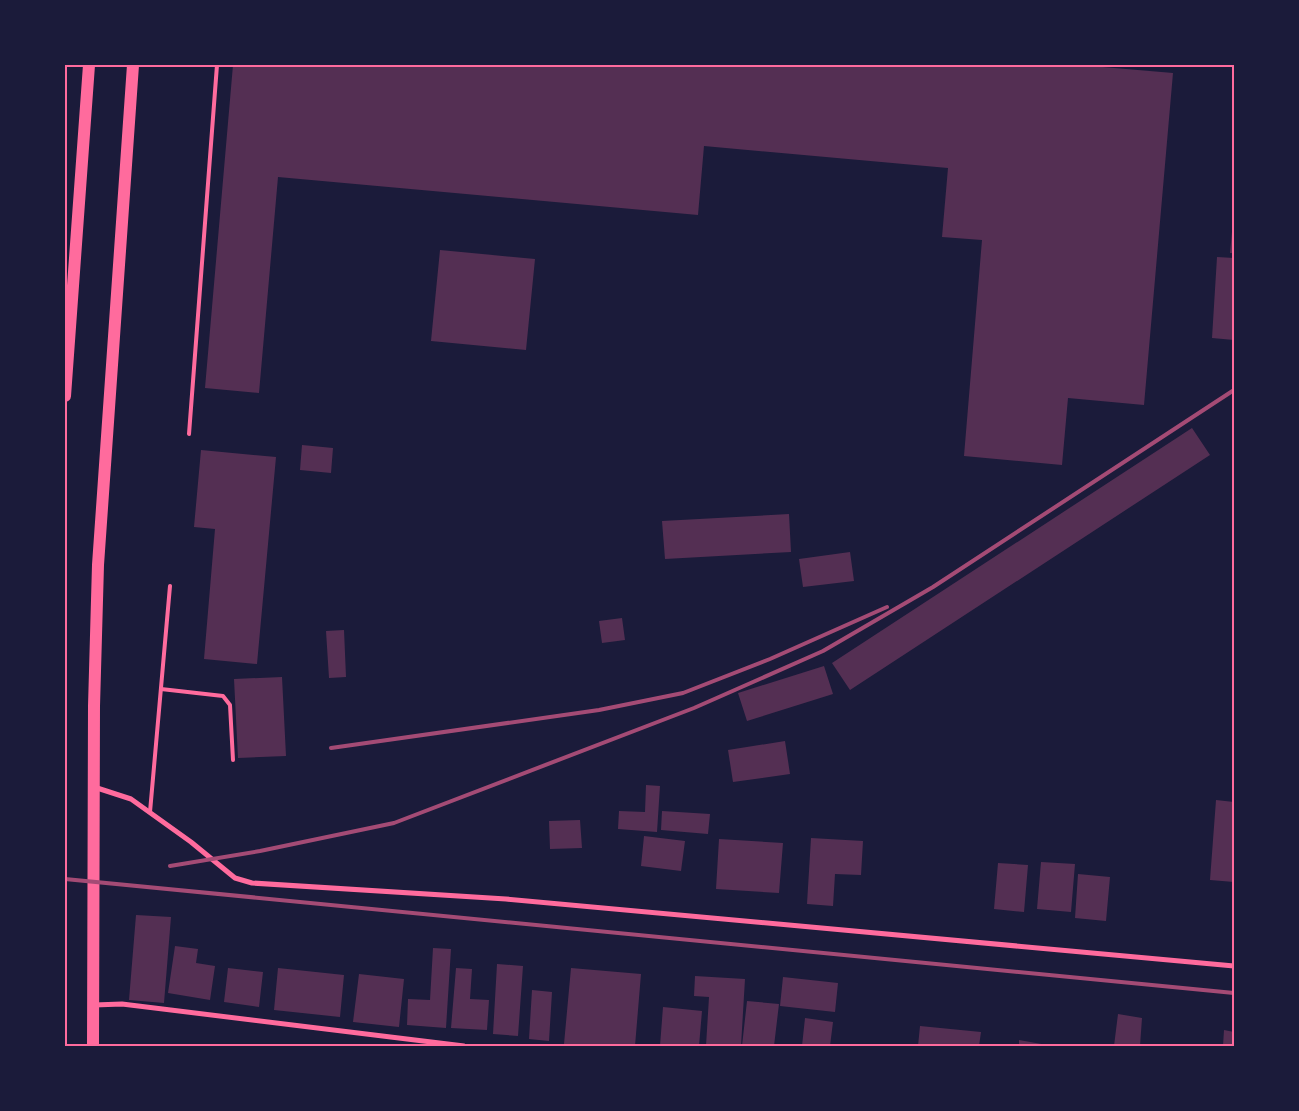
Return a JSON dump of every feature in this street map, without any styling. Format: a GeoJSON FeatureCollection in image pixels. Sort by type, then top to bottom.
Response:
{"type":"FeatureCollection","features":[{"type":"Feature","properties":{"kind":"main road"},"geometry":{"type":"LineString","coordinates":[[65,396],[89,65]]}},
{"type":"Feature","properties":{"kind":"main road"},"geometry":{"type":"LineString","coordinates":[[93,1046],[94,706],[98,565],[133,65]]}},
{"type":"Feature","properties":{"kind":"street"},"geometry":{"type":"LineString","coordinates":[[94,786],[131,799],[191,842],[235,878],[252,883],[419,892],[506,899],[1234,966]]}},
{"type":"Feature","properties":{"kind":"street"},"geometry":{"type":"LineString","coordinates":[[93,1004],[122,1004],[414,1043],[464,1046]]}},
{"type":"Feature","properties":{"kind":"lane"},"geometry":{"type":"LineString","coordinates":[[189,434],[217,65]]}},
{"type":"Feature","properties":{"kind":"lane"},"geometry":{"type":"LineString","coordinates":[[150,812],[170,586]]}},
{"type":"Feature","properties":{"kind":"lane"},"geometry":{"type":"LineString","coordinates":[[161,689],[223,696],[230,705],[233,760]]}},
{"type":"Feature","properties":{"kind":"building"},"geometry":{"type":"Polygon","coordinates":[[[233,65],[1079,65],[1173,73],[1144,405],[1068,398],[1062,465],[964,456],[982,240],[942,237],[948,168],[704,146],[698,215],[278,177],[259,393],[205,388],[233,65]]]}},
{"type":"Feature","properties":{"kind":"building"},"geometry":{"type":"Polygon","coordinates":[[[1233,221],[1234,253],[1230,253],[1233,221]]]}},
{"type":"Feature","properties":{"kind":"building"},"geometry":{"type":"Polygon","coordinates":[[[440,250],[535,259],[526,350],[431,341],[440,250]]]}},
{"type":"Feature","properties":{"kind":"building"},"geometry":{"type":"Polygon","coordinates":[[[1217,257],[1234,258],[1234,340],[1212,338],[1217,257]]]}},
{"type":"Feature","properties":{"kind":"building"},"geometry":{"type":"Polygon","coordinates":[[[1192,428],[1210,455],[850,690],[832,663],[1192,428]]]}},
{"type":"Feature","properties":{"kind":"building"},"geometry":{"type":"Polygon","coordinates":[[[302,445],[333,448],[331,473],[300,470],[302,445]]]}},
{"type":"Feature","properties":{"kind":"building"},"geometry":{"type":"Polygon","coordinates":[[[201,450],[276,457],[257,664],[204,659],[215,529],[194,527],[201,450]]]}},
{"type":"Feature","properties":{"kind":"building"},"geometry":{"type":"Polygon","coordinates":[[[789,514],[791,552],[665,559],[662,521],[789,514]]]}},
{"type":"Feature","properties":{"kind":"building"},"geometry":{"type":"Polygon","coordinates":[[[850,552],[854,581],[803,587],[799,559],[850,552]]]}},
{"type":"Feature","properties":{"kind":"building"},"geometry":{"type":"Polygon","coordinates":[[[622,618],[625,640],[602,643],[599,621],[622,618]]]}},
{"type":"Feature","properties":{"kind":"building"},"geometry":{"type":"Polygon","coordinates":[[[344,630],[346,677],[329,678],[326,631],[344,630]]]}},
{"type":"Feature","properties":{"kind":"building"},"geometry":{"type":"Polygon","coordinates":[[[824,666],[833,694],[747,721],[738,693],[824,666]]]}},
{"type":"Feature","properties":{"kind":"building"},"geometry":{"type":"Polygon","coordinates":[[[282,677],[286,756],[238,758],[234,679],[282,677]]]}},
{"type":"Feature","properties":{"kind":"building"},"geometry":{"type":"Polygon","coordinates":[[[785,741],[790,774],[733,782],[728,750],[785,741]]]}},
{"type":"Feature","properties":{"kind":"building"},"geometry":{"type":"Polygon","coordinates":[[[646,785],[660,786],[657,832],[618,829],[619,811],[645,812],[646,785]]]}},
{"type":"Feature","properties":{"kind":"building"},"geometry":{"type":"Polygon","coordinates":[[[1216,800],[1234,802],[1234,882],[1210,880],[1216,800]]]}},
{"type":"Feature","properties":{"kind":"building"},"geometry":{"type":"Polygon","coordinates":[[[662,811],[710,814],[708,834],[661,830],[662,811]]]}},
{"type":"Feature","properties":{"kind":"building"},"geometry":{"type":"Polygon","coordinates":[[[580,820],[582,848],[550,849],[549,821],[580,820]]]}},
{"type":"Feature","properties":{"kind":"building"},"geometry":{"type":"Polygon","coordinates":[[[644,836],[685,841],[681,871],[641,866],[644,836]]]}},
{"type":"Feature","properties":{"kind":"building"},"geometry":{"type":"Polygon","coordinates":[[[811,838],[863,841],[861,875],[835,874],[833,906],[807,904],[811,838]]]}},
{"type":"Feature","properties":{"kind":"building"},"geometry":{"type":"Polygon","coordinates":[[[719,839],[783,843],[779,893],[716,889],[719,839]]]}},
{"type":"Feature","properties":{"kind":"building"},"geometry":{"type":"Polygon","coordinates":[[[1041,862],[1075,864],[1071,912],[1037,909],[1041,862]]]}},
{"type":"Feature","properties":{"kind":"building"},"geometry":{"type":"Polygon","coordinates":[[[998,863],[1028,865],[1024,912],[994,909],[998,863]]]}},
{"type":"Feature","properties":{"kind":"building"},"geometry":{"type":"Polygon","coordinates":[[[1078,874],[1110,877],[1106,921],[1075,918],[1078,874]]]}},
{"type":"Feature","properties":{"kind":"building"},"geometry":{"type":"Polygon","coordinates":[[[136,915],[171,917],[164,1003],[129,1000],[136,915]]]}},
{"type":"Feature","properties":{"kind":"building"},"geometry":{"type":"Polygon","coordinates":[[[175,946],[198,949],[196,963],[215,966],[210,1000],[168,993],[175,946]]]}},
{"type":"Feature","properties":{"kind":"building"},"geometry":{"type":"Polygon","coordinates":[[[433,948],[451,949],[446,1028],[407,1025],[408,999],[430,1000],[433,948]]]}},
{"type":"Feature","properties":{"kind":"building"},"geometry":{"type":"Polygon","coordinates":[[[497,964],[523,966],[518,1036],[493,1034],[497,964]]]}},
{"type":"Feature","properties":{"kind":"building"},"geometry":{"type":"Polygon","coordinates":[[[228,968],[263,972],[259,1007],[224,1002],[228,968]]]}},
{"type":"Feature","properties":{"kind":"building"},"geometry":{"type":"Polygon","coordinates":[[[278,968],[344,975],[340,1017],[274,1010],[278,968]]]}},
{"type":"Feature","properties":{"kind":"building"},"geometry":{"type":"Polygon","coordinates":[[[456,968],[472,969],[470,999],[489,1000],[487,1030],[451,1028],[456,968]]]}},
{"type":"Feature","properties":{"kind":"building"},"geometry":{"type":"Polygon","coordinates":[[[571,968],[641,974],[635,1046],[564,1044],[571,968]]]}},
{"type":"Feature","properties":{"kind":"building"},"geometry":{"type":"Polygon","coordinates":[[[359,974],[404,979],[399,1027],[353,1022],[359,974]]]}},
{"type":"Feature","properties":{"kind":"building"},"geometry":{"type":"Polygon","coordinates":[[[695,976],[745,979],[741,1046],[706,1046],[709,997],[694,996],[695,976]]]}},
{"type":"Feature","properties":{"kind":"building"},"geometry":{"type":"Polygon","coordinates":[[[783,977],[838,983],[835,1012],[780,1006],[783,977]]]}},
{"type":"Feature","properties":{"kind":"building"},"geometry":{"type":"Polygon","coordinates":[[[532,990],[552,992],[549,1041],[529,1039],[532,990]]]}},
{"type":"Feature","properties":{"kind":"building"},"geometry":{"type":"Polygon","coordinates":[[[747,1001],[779,1004],[774,1046],[742,1046],[747,1001]]]}},
{"type":"Feature","properties":{"kind":"building"},"geometry":{"type":"Polygon","coordinates":[[[663,1007],[702,1011],[699,1046],[660,1046],[663,1007]]]}},
{"type":"Feature","properties":{"kind":"building"},"geometry":{"type":"Polygon","coordinates":[[[1118,1014],[1142,1018],[1140,1046],[1114,1046],[1118,1014]]]}},
{"type":"Feature","properties":{"kind":"building"},"geometry":{"type":"Polygon","coordinates":[[[805,1018],[833,1022],[830,1046],[802,1046],[805,1018]]]}},
{"type":"Feature","properties":{"kind":"building"},"geometry":{"type":"Polygon","coordinates":[[[920,1026],[981,1032],[979,1046],[918,1046],[920,1026]]]}},
{"type":"Feature","properties":{"kind":"building"},"geometry":{"type":"Polygon","coordinates":[[[1224,1030],[1234,1032],[1234,1046],[1223,1046],[1224,1030]]]}},
{"type":"Feature","properties":{"kind":"building"},"geometry":{"type":"Polygon","coordinates":[[[1019,1040],[1047,1045],[1047,1046],[1019,1046],[1019,1040]]]}},
{"type":"Feature","properties":{"kind":"railway"},"geometry":{"type":"LineString","coordinates":[[170,866],[260,851],[394,823],[694,708],[823,651],[933,587],[1234,390]]}},
{"type":"Feature","properties":{"kind":"railway"},"geometry":{"type":"LineString","coordinates":[[331,748],[599,710],[683,693],[770,659],[887,607]]}},
{"type":"Feature","properties":{"kind":"railway"},"geometry":{"type":"LineString","coordinates":[[65,879],[1234,993]]}}]}
